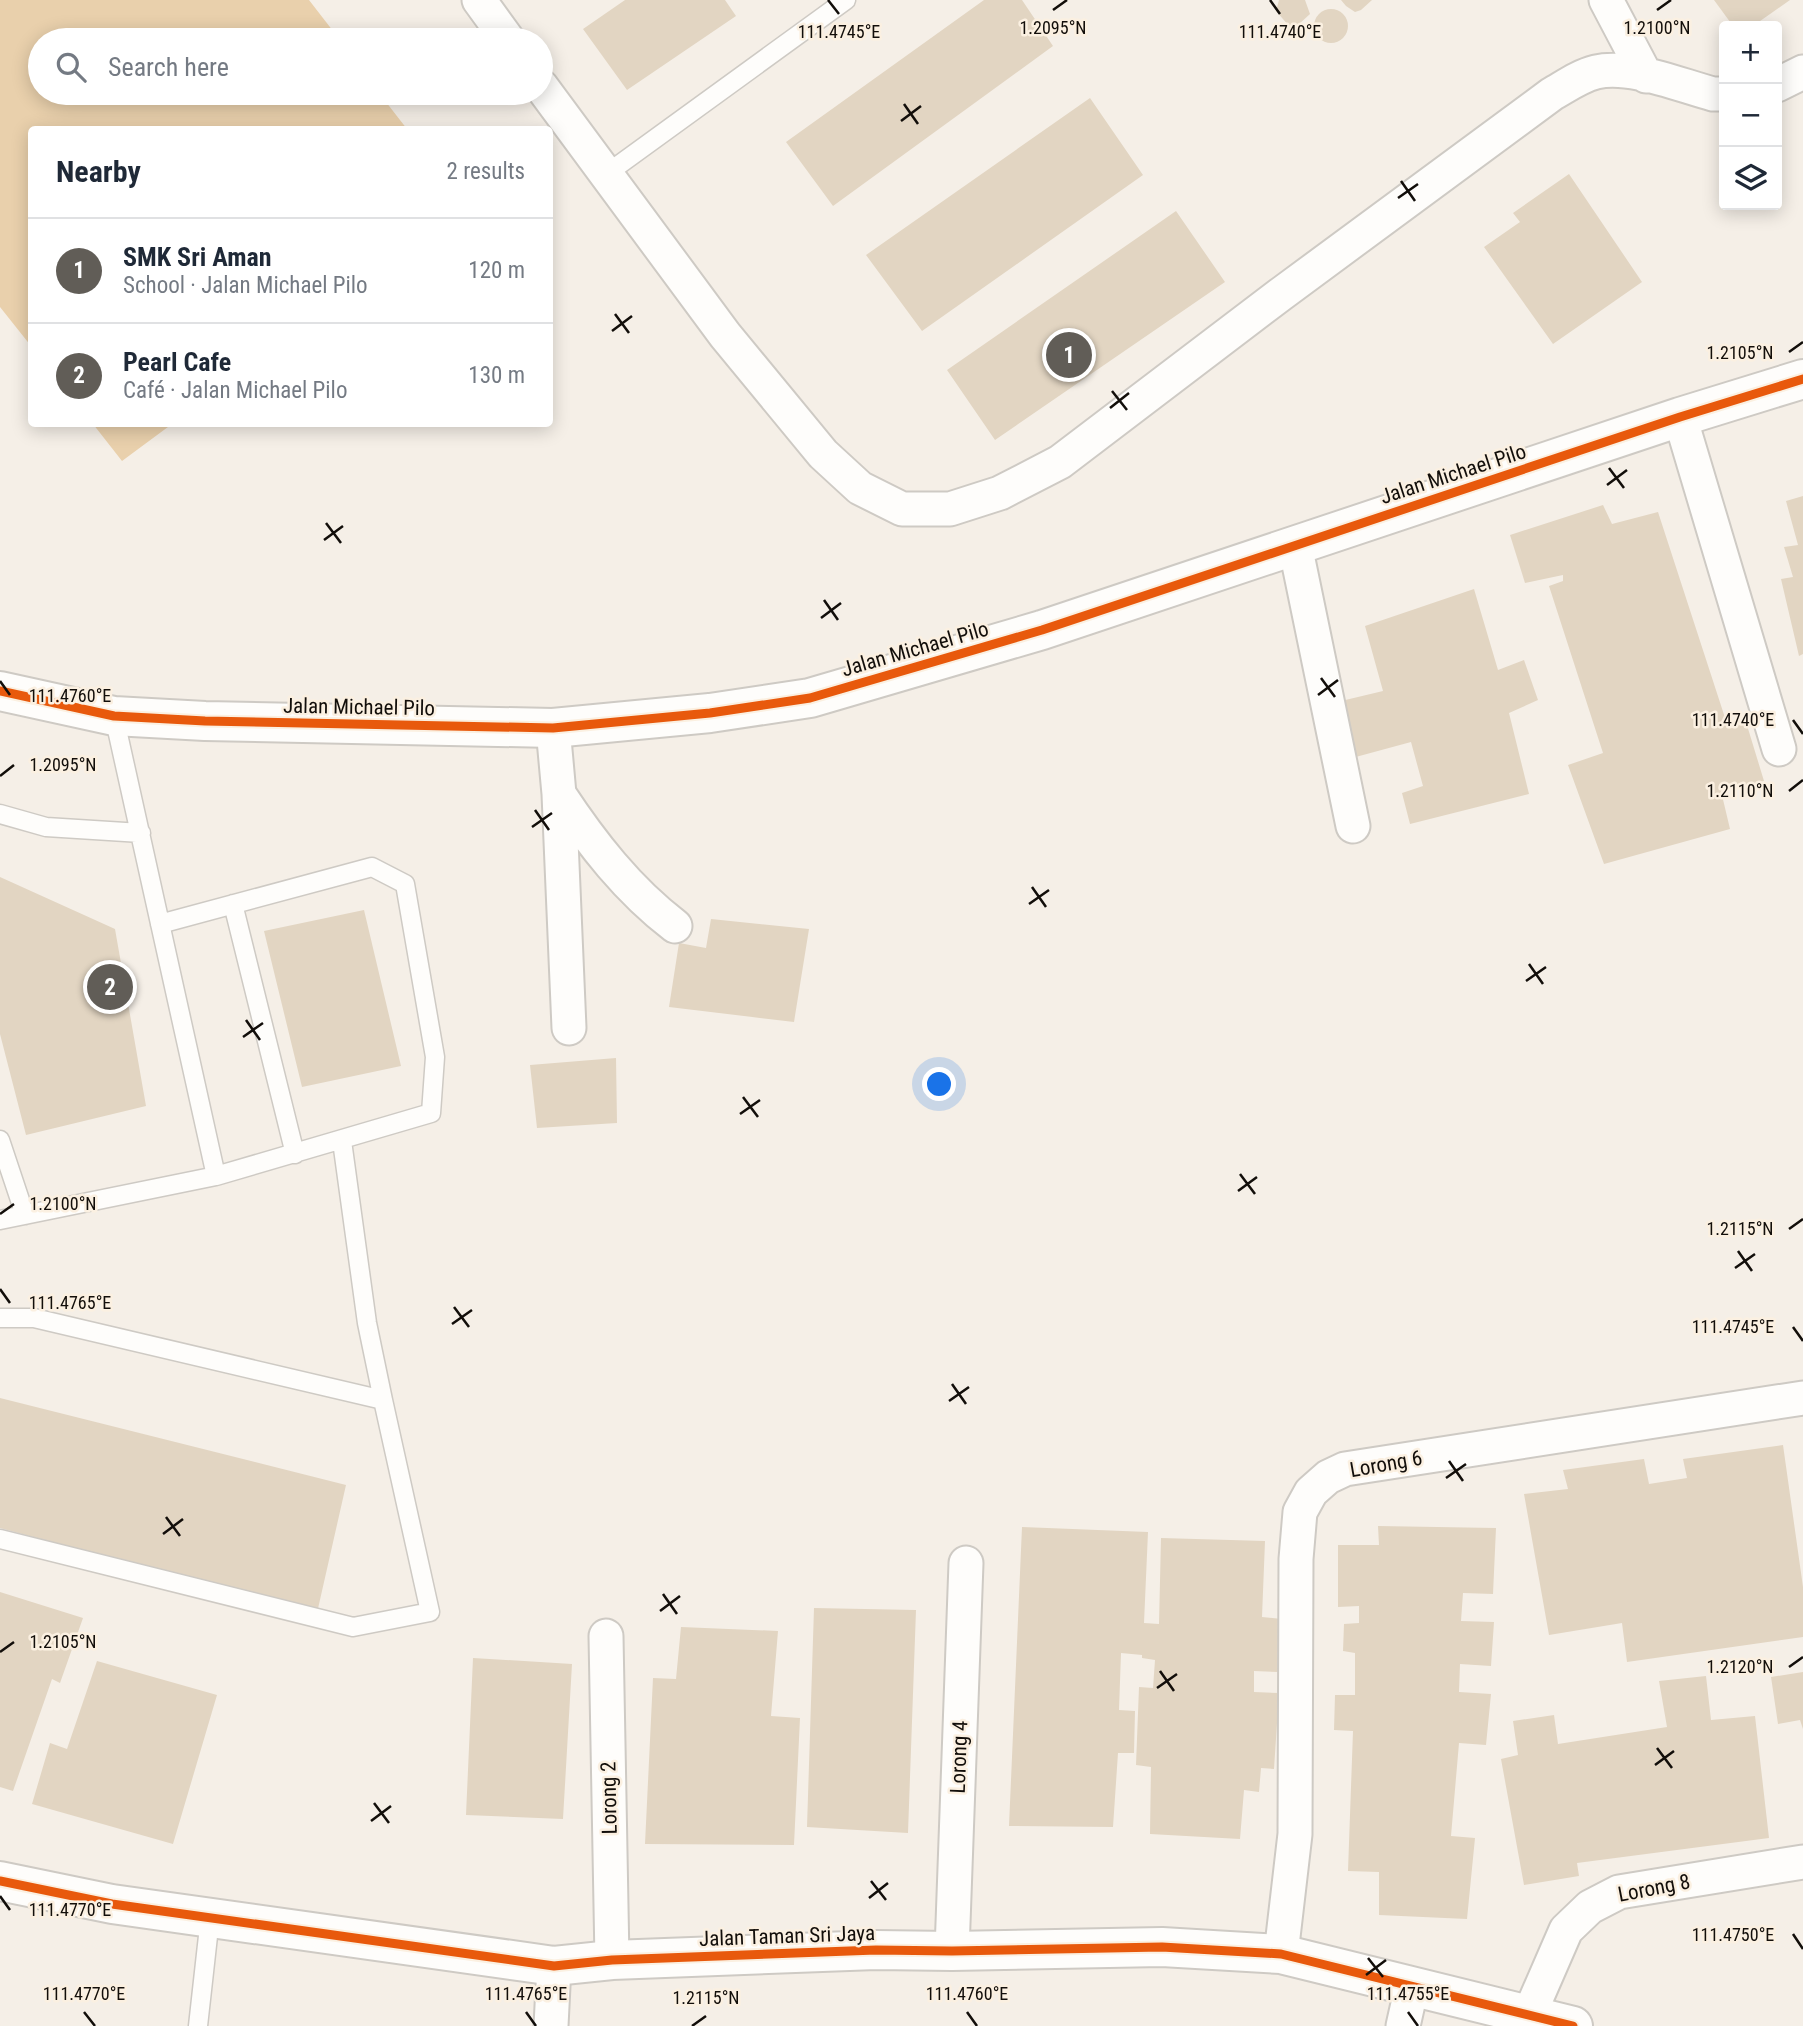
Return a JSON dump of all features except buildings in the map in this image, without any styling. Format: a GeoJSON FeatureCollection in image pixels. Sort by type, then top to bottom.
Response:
{"type":"FeatureCollection","features":[{"type":"Feature","properties":{"kind":"street"},"geometry":{"type":"LineString","coordinates":[[479,0],[499,28]]}},
{"type":"Feature","properties":{"kind":"street"},"geometry":{"type":"LineString","coordinates":[[1606,0],[1646,76]]}},
{"type":"Feature","properties":{"kind":"street"},"geometry":{"type":"LineString","coordinates":[[553,103],[725,335],[823,454],[860,488],[902,509],[950,509],[1000,492],[1060,462],[1281,294],[1552,94],[1583,76],[1598,71],[1619,70],[1719,94]]}},
{"type":"Feature","properties":{"kind":"street"},"geometry":{"type":"LineString","coordinates":[[1779,84],[1803,72]]}},
{"type":"Feature","properties":{"kind":"street","name":"Jalan Michael Pilo"},"geometry":{"type":"LineString","coordinates":[[0,691],[114,716],[205,721],[553,728],[710,713],[810,698],[1042,630],[1680,417],[1803,379]]}},
{"type":"Feature","properties":{"kind":"street"},"geometry":{"type":"LineString","coordinates":[[1680,417],[1779,749]]}},
{"type":"Feature","properties":{"kind":"street"},"geometry":{"type":"LineString","coordinates":[[1295,545],[1353,826]]}},
{"type":"Feature","properties":{"kind":"street"},"geometry":{"type":"LineString","coordinates":[[553,728],[559,794],[569,1028]]}},
{"type":"Feature","properties":{"kind":"street"},"geometry":{"type":"LineString","coordinates":[[559,794],[583,831],[619,874],[648,905],[675,926]]}},
{"type":"Feature","properties":{"kind":"street","name":"Lorong 6"},"geometry":{"type":"LineString","coordinates":[[1281,1954],[1295,1834],[1296,1559],[1300,1512],[1311,1492],[1345,1469],[1803,1398]]}},
{"type":"Feature","properties":{"kind":"street","name":"Lorong 4"},"geometry":{"type":"LineString","coordinates":[[952,1951],[965,1563]]}},
{"type":"Feature","properties":{"kind":"street","name":"Lorong 2"},"geometry":{"type":"LineString","coordinates":[[606,1636],[612,1960]]}},
{"type":"Feature","properties":{"kind":"street","name":"Lorong 8"},"geometry":{"type":"LineString","coordinates":[[1529,2015],[1566,1930],[1590,1907],[1619,1892],[1803,1862]]}},
{"type":"Feature","properties":{"kind":"street","name":"Jalan Taman Sri Jaya"},"geometry":{"type":"LineString","coordinates":[[0,1881],[113,1903],[554,1966],[612,1960],[876,1950],[1162,1947],[1281,1954],[1573,2026]]}},
{"type":"Feature","properties":{"kind":"street"},"geometry":{"type":"LineString","coordinates":[[551,2026],[554,1966]]}},
{"type":"Feature","properties":{"kind":"street"},"geometry":{"type":"LineString","coordinates":[[1403,2026],[1412,1986]]}},
{"type":"Feature","properties":{"kind":"lane"},"geometry":{"type":"LineString","coordinates":[[605,175],[846,0]]}},
{"type":"Feature","properties":{"kind":"lane"},"geometry":{"type":"LineString","coordinates":[[114,716],[216,1176]]}},
{"type":"Feature","properties":{"kind":"lane"},"geometry":{"type":"LineString","coordinates":[[0,814],[46,827],[141,833]]}},
{"type":"Feature","properties":{"kind":"lane"},"geometry":{"type":"LineString","coordinates":[[0,1220],[216,1176],[431,1114],[435,1057],[405,884],[372,867],[160,924]]}},
{"type":"Feature","properties":{"kind":"lane"},"geometry":{"type":"LineString","coordinates":[[233,904],[295,1154]]}},
{"type":"Feature","properties":{"kind":"lane"},"geometry":{"type":"LineString","coordinates":[[0,1140],[25,1215]]}},
{"type":"Feature","properties":{"kind":"lane"},"geometry":{"type":"LineString","coordinates":[[0,1539],[353,1627],[430,1612],[367,1323],[342,1141]]}},
{"type":"Feature","properties":{"kind":"lane"},"geometry":{"type":"LineString","coordinates":[[0,1318],[34,1318],[383,1400]]}},
{"type":"Feature","properties":{"kind":"lane"},"geometry":{"type":"LineString","coordinates":[[198,2026],[211,1918]]}},
{"type":"Feature","properties":{"kind":"shaded area"},"geometry":{"type":"Polygon","coordinates":[[[0,0],[309,0],[331,28],[28,28],[28,105],[388,105],[405,126],[28,126],[28,342],[0,307],[0,0]]]}},
{"type":"Feature","properties":{"kind":"shaded area"},"geometry":{"type":"Polygon","coordinates":[[[95,427],[168,427],[122,461],[95,427]]]}},
{"type":"Feature","properties":{"kind":"cycle path"},"geometry":{"type":"LineString","coordinates":[[0,691],[114,716],[205,721],[553,728],[710,713],[810,698],[1042,630],[1680,417],[1803,379]]}},
{"type":"Feature","properties":{"kind":"cycle path"},"geometry":{"type":"LineString","coordinates":[[0,1881],[112,1904],[554,1966],[612,1960],[876,1950],[1162,1947],[1281,1954],[1573,2026]]}},
{"type":"Feature","properties":{"kind":"place","name":"SMK Sri Aman"},"geometry":{"type":"Point","coordinates":[1069,355]}},
{"type":"Feature","properties":{"kind":"place","name":"Pearl Cafe"},"geometry":{"type":"Point","coordinates":[110,987]}}]}
